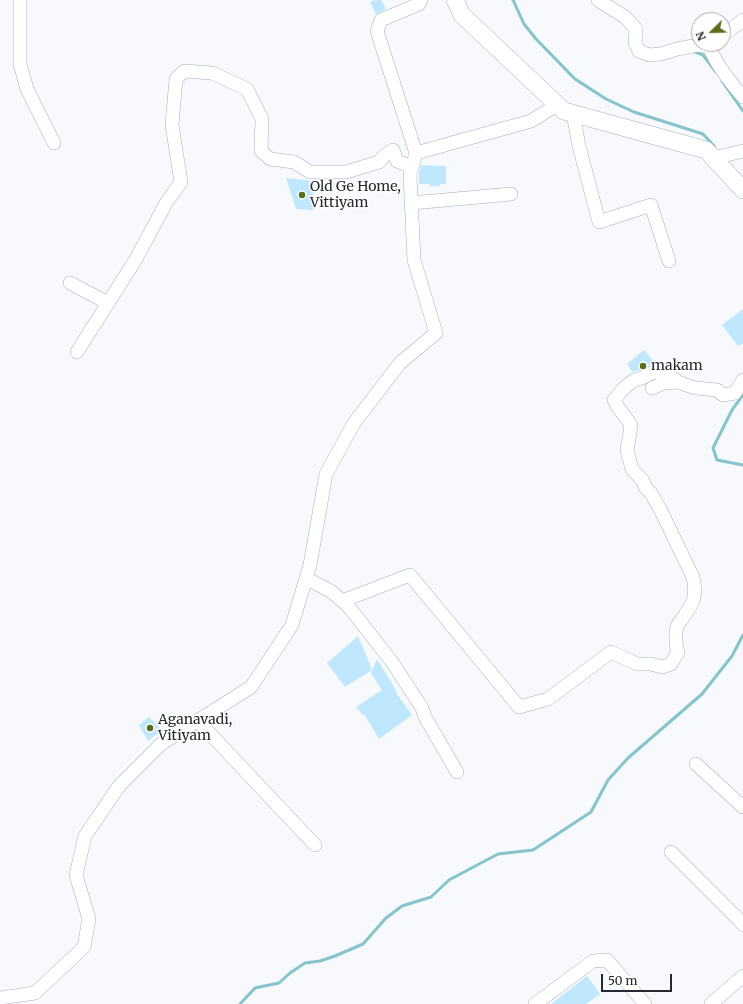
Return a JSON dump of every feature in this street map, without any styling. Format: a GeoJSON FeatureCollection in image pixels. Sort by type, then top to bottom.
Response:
{"type":"FeatureCollection","features":[{"type":"Feature","properties":{"kind":"main road"},"geometry":{"type":"LineString","coordinates":[[455,0],[462,15],[564,111],[706,150],[743,190]]}},
{"type":"Feature","properties":{"kind":"street"},"geometry":{"type":"LineString","coordinates":[[20,0],[20,64],[27,89],[54,143]]}},
{"type":"Feature","properties":{"kind":"street"},"geometry":{"type":"LineString","coordinates":[[0,998],[35,993],[84,947],[90,918],[76,875],[85,836],[119,786],[161,744],[252,687],[292,625],[310,565],[326,474],[354,424],[400,363],[436,333],[414,260],[410,175],[416,153],[377,31],[381,20],[419,4],[421,0]]}},
{"type":"Feature","properties":{"kind":"street"},"geometry":{"type":"LineString","coordinates":[[598,0],[625,17],[636,29],[635,43],[639,51],[649,54],[661,54],[691,46]]}},
{"type":"Feature","properties":{"kind":"street"},"geometry":{"type":"LineString","coordinates":[[731,29],[743,20]]}},
{"type":"Feature","properties":{"kind":"street"},"geometry":{"type":"LineString","coordinates":[[711,52],[732,84],[743,97]]}},
{"type":"Feature","properties":{"kind":"street"},"geometry":{"type":"LineString","coordinates":[[77,352],[136,258],[166,203],[181,182],[172,125],[176,79],[184,71],[212,73],[247,89],[262,119],[261,151],[270,159],[294,162],[310,172],[346,172],[379,162],[384,156],[393,150],[398,160],[412,167]]}},
{"type":"Feature","properties":{"kind":"street"},"geometry":{"type":"LineString","coordinates":[[416,153],[531,122],[558,104]]}},
{"type":"Feature","properties":{"kind":"street"},"geometry":{"type":"LineString","coordinates":[[573,113],[579,146],[599,222],[651,205],[669,261]]}},
{"type":"Feature","properties":{"kind":"street"},"geometry":{"type":"LineString","coordinates":[[713,158],[743,151]]}},
{"type":"Feature","properties":{"kind":"street"},"geometry":{"type":"LineString","coordinates":[[412,203],[512,194]]}},
{"type":"Feature","properties":{"kind":"street"},"geometry":{"type":"LineString","coordinates":[[70,283],[108,303]]}},
{"type":"Feature","properties":{"kind":"street"},"geometry":{"type":"LineString","coordinates":[[346,604],[410,575],[519,707],[548,699],[611,652],[637,664],[651,664],[662,667],[670,664],[678,652],[676,646],[676,627],[690,608],[694,600],[696,589],[693,577],[662,512],[643,481],[632,469],[627,450],[630,425],[614,400],[624,388],[634,380],[654,372],[668,374],[678,382],[688,386],[717,390],[723,395],[735,393],[743,380]]}},
{"type":"Feature","properties":{"kind":"street"},"geometry":{"type":"LineString","coordinates":[[652,388],[664,383],[678,382]]}},
{"type":"Feature","properties":{"kind":"street"},"geometry":{"type":"LineString","coordinates":[[306,578],[332,592],[346,604],[392,662],[422,708],[425,717],[457,772]]}},
{"type":"Feature","properties":{"kind":"street"},"geometry":{"type":"LineString","coordinates":[[198,721],[315,845]]}},
{"type":"Feature","properties":{"kind":"street"},"geometry":{"type":"LineString","coordinates":[[696,764],[743,807]]}},
{"type":"Feature","properties":{"kind":"street"},"geometry":{"type":"LineString","coordinates":[[670,852],[743,925]]}},
{"type":"Feature","properties":{"kind":"street"},"geometry":{"type":"LineString","coordinates":[[535,1004],[594,961],[607,960],[645,1004]]}},
{"type":"Feature","properties":{"kind":"street"},"geometry":{"type":"LineString","coordinates":[[711,1004],[743,976]]}},
{"type":"Feature","properties":{"kind":"building"},"geometry":{"type":"Polygon","coordinates":[[[381,0],[386,9],[376,14],[370,2],[381,0]]]}},
{"type":"Feature","properties":{"kind":"building"},"geometry":{"type":"Polygon","coordinates":[[[421,165],[446,166],[446,184],[429,186],[429,184],[419,184],[421,165]]]}},
{"type":"Feature","properties":{"kind":"building","name":"Old Ge Home, Vittiyam"},"geometry":{"type":"Polygon","coordinates":[[[286,178],[313,181],[313,210],[296,209],[286,178]]]}},
{"type":"Feature","properties":{"kind":"building"},"geometry":{"type":"Polygon","coordinates":[[[743,309],[743,343],[738,346],[722,325],[743,309]]]}},
{"type":"Feature","properties":{"kind":"building","name":"makam"},"geometry":{"type":"Polygon","coordinates":[[[644,350],[656,364],[632,372],[627,364],[644,350]]]}},
{"type":"Feature","properties":{"kind":"building"},"geometry":{"type":"Polygon","coordinates":[[[358,636],[372,670],[345,687],[327,663],[358,636]]]}},
{"type":"Feature","properties":{"kind":"building"},"geometry":{"type":"Polygon","coordinates":[[[377,659],[396,690],[395,691],[412,715],[379,739],[364,714],[363,715],[356,707],[382,690],[371,673],[377,659]]]}},
{"type":"Feature","properties":{"kind":"building","name":"Aganavadi, Vitiyam"},"geometry":{"type":"Polygon","coordinates":[[[149,717],[162,730],[148,741],[139,725],[149,717]]]}},
{"type":"Feature","properties":{"kind":"building"},"geometry":{"type":"Polygon","coordinates":[[[587,976],[600,994],[586,1004],[551,1004],[587,976]]]}},
{"type":"Feature","properties":{"kind":"waterway"},"geometry":{"type":"LineString","coordinates":[[513,0],[524,24],[536,39],[575,79],[606,99],[634,112],[703,134],[714,146]]}},
{"type":"Feature","properties":{"kind":"waterway"},"geometry":{"type":"LineString","coordinates":[[696,52],[703,55],[716,72]]}},
{"type":"Feature","properties":{"kind":"waterway"},"geometry":{"type":"LineString","coordinates":[[722,81],[743,111]]}},
{"type":"Feature","properties":{"kind":"waterway"},"geometry":{"type":"LineString","coordinates":[[743,395],[732,410],[713,448],[717,460],[743,465]]}},
{"type":"Feature","properties":{"kind":"waterway"},"geometry":{"type":"LineString","coordinates":[[240,1004],[255,988],[279,983],[290,973],[305,963],[320,961],[363,944],[386,918],[402,906],[431,897],[449,880],[498,854],[533,850],[591,812],[608,780],[628,758],[702,694],[732,656],[743,635]]}},
{"type":"Feature","properties":{"kind":"place","name":"Old Ge Home, Vittiyam"},"geometry":{"type":"Point","coordinates":[302,195]}},
{"type":"Feature","properties":{"kind":"place","name":"makam"},"geometry":{"type":"Point","coordinates":[643,366]}},
{"type":"Feature","properties":{"kind":"place","name":"Aganavadi, Vitiyam"},"geometry":{"type":"Point","coordinates":[150,728]}}]}
